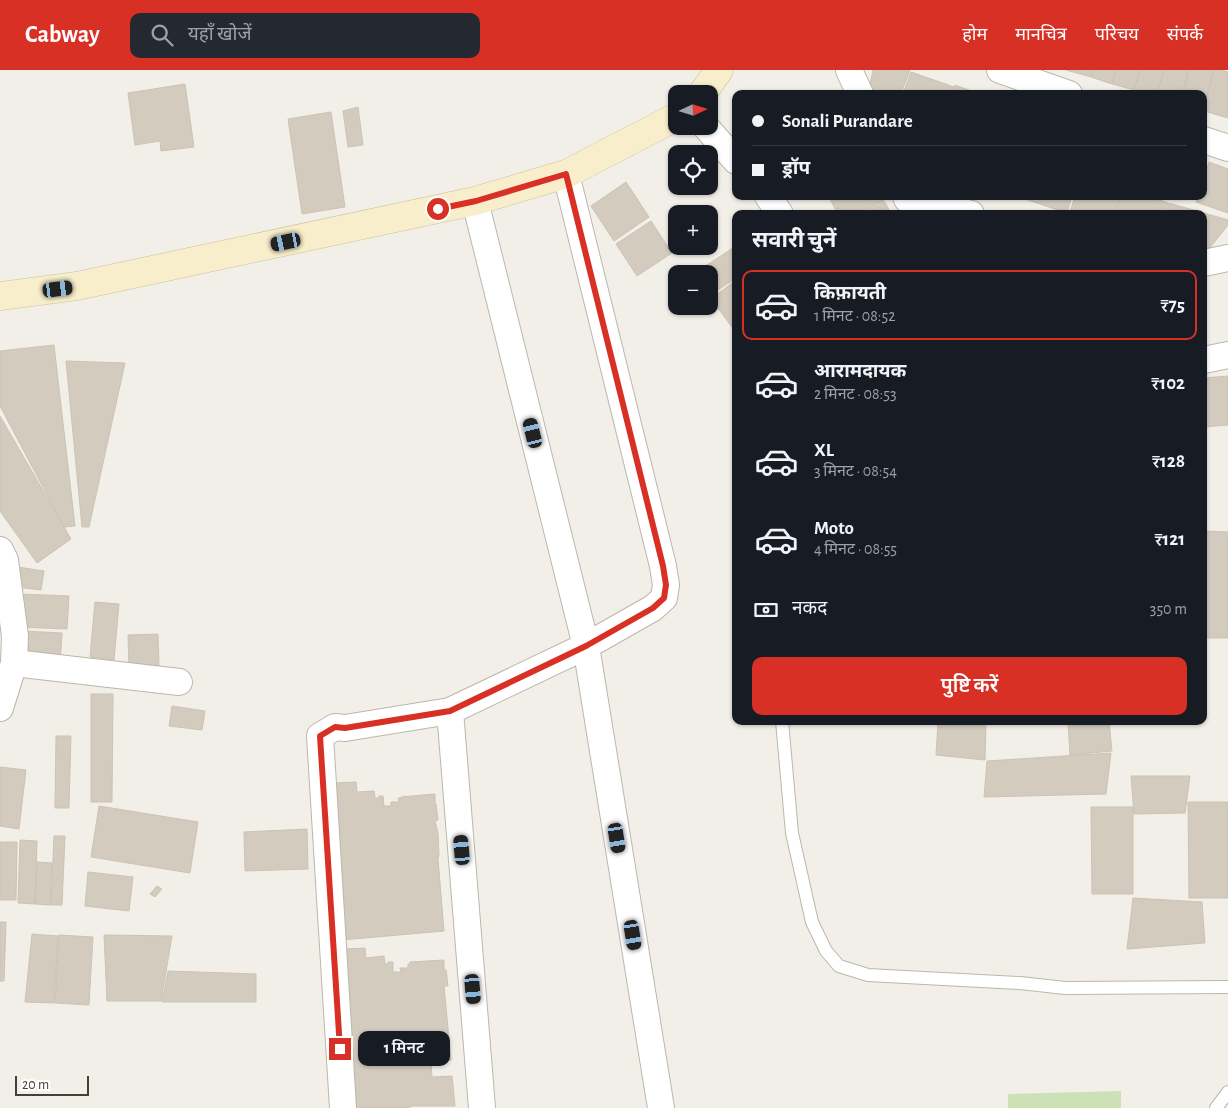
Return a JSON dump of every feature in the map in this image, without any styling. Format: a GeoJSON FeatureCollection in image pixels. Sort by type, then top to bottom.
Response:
{"type":"FeatureCollection","features":[{"type":"Feature","properties":{"kind":"street"},"geometry":{"type":"LineString","coordinates":[[708,85],[719,70]]}},
{"type":"Feature","properties":{"kind":"street"},"geometry":{"type":"LineString","coordinates":[[849,70],[858,90]]}},
{"type":"Feature","properties":{"kind":"street"},"geometry":{"type":"LineString","coordinates":[[1000,70],[1058,90]]}},
{"type":"Feature","properties":{"kind":"street"},"geometry":{"type":"LineString","coordinates":[[0,296],[77,286],[476,201],[566,174],[668,121]]}},
{"type":"Feature","properties":{"kind":"street"},"geometry":{"type":"LineString","coordinates":[[713,135],[732,156]]}},
{"type":"Feature","properties":{"kind":"street"},"geometry":{"type":"LineString","coordinates":[[1207,141],[1228,148]]}},
{"type":"Feature","properties":{"kind":"street"},"geometry":{"type":"LineString","coordinates":[[343,1108],[320,736],[335,727],[345,728],[450,711],[586,646],[653,608],[664,598],[666,585],[663,566],[566,174]]}},
{"type":"Feature","properties":{"kind":"street"},"geometry":{"type":"LineString","coordinates":[[476,201],[586,646],[661,1108]]}},
{"type":"Feature","properties":{"kind":"street"},"geometry":{"type":"LineString","coordinates":[[910,203],[949,210]]}},
{"type":"Feature","properties":{"kind":"street"},"geometry":{"type":"LineString","coordinates":[[1207,262],[1228,258]]}},
{"type":"Feature","properties":{"kind":"street"},"geometry":{"type":"LineString","coordinates":[[1207,359],[1228,355]]}},
{"type":"Feature","properties":{"kind":"street"},"geometry":{"type":"LineString","coordinates":[[0,550],[5,560],[7,636],[14,663],[0,708]]}},
{"type":"Feature","properties":{"kind":"street"},"geometry":{"type":"LineString","coordinates":[[14,663],[179,682]]}},
{"type":"Feature","properties":{"kind":"street"},"geometry":{"type":"LineString","coordinates":[[450,711],[482,1108]]}},
{"type":"Feature","properties":{"kind":"lane"},"geometry":{"type":"LineString","coordinates":[[782,725],[792,833],[812,922],[826,951],[839,966],[868,976],[1020,983],[1064,988],[1228,988]]}},
{"type":"Feature","properties":{"kind":"lane"},"geometry":{"type":"LineString","coordinates":[[1216,1108],[1228,1092]]}},
{"type":"Feature","properties":{"kind":"green space"},"geometry":{"type":"Polygon","coordinates":[[[1121,1091],[1121,1108],[1008,1108],[1008,1094],[1121,1091]]]}},
{"type":"Feature","properties":{"kind":"building"},"geometry":{"type":"Polygon","coordinates":[[[873,70],[910,70],[902,90],[869,90],[873,70]]]}},
{"type":"Feature","properties":{"kind":"building"},"geometry":{"type":"Polygon","coordinates":[[[1066,70],[1093,70],[1091,77],[1066,70]]]}},
{"type":"Feature","properties":{"kind":"building"},"geometry":{"type":"Polygon","coordinates":[[[1093,70],[1116,70],[1112,84],[1091,77],[1093,70]]]}},
{"type":"Feature","properties":{"kind":"building"},"geometry":{"type":"Polygon","coordinates":[[[1116,70],[1140,70],[1134,90],[1112,84],[1116,70]]]}},
{"type":"Feature","properties":{"kind":"building"},"geometry":{"type":"Polygon","coordinates":[[[1140,70],[1164,70],[1158,90],[1134,90],[1140,70]]]}},
{"type":"Feature","properties":{"kind":"building"},"geometry":{"type":"Polygon","coordinates":[[[1164,70],[1189,70],[1183,90],[1158,90],[1164,70]]]}},
{"type":"Feature","properties":{"kind":"building"},"geometry":{"type":"Polygon","coordinates":[[[1189,70],[1214,70],[1207,95],[1207,90],[1183,90],[1189,70]]]}},
{"type":"Feature","properties":{"kind":"building"},"geometry":{"type":"Polygon","coordinates":[[[1214,70],[1228,72],[1228,118],[1207,112],[1207,95],[1214,70]]]}},
{"type":"Feature","properties":{"kind":"building"},"geometry":{"type":"Polygon","coordinates":[[[911,72],[954,87],[953,90],[904,90],[911,72]]]}},
{"type":"Feature","properties":{"kind":"building"},"geometry":{"type":"Polygon","coordinates":[[[185,84],[194,147],[161,151],[160,141],[135,145],[128,93],[185,84]]]}},
{"type":"Feature","properties":{"kind":"building"},"geometry":{"type":"Polygon","coordinates":[[[955,85],[969,90],[953,90],[955,85]]]}},
{"type":"Feature","properties":{"kind":"building"},"geometry":{"type":"Polygon","coordinates":[[[358,107],[363,145],[348,147],[343,111],[358,107]]]}},
{"type":"Feature","properties":{"kind":"building"},"geometry":{"type":"Polygon","coordinates":[[[331,112],[345,207],[302,214],[288,119],[331,112]]]}},
{"type":"Feature","properties":{"kind":"building"},"geometry":{"type":"Polygon","coordinates":[[[1209,162],[1228,169],[1228,213],[1196,202],[1197,200],[1207,200],[1207,168],[1209,162]]]}},
{"type":"Feature","properties":{"kind":"building"},"geometry":{"type":"Polygon","coordinates":[[[626,182],[649,217],[614,241],[591,206],[626,182]]]}},
{"type":"Feature","properties":{"kind":"building"},"geometry":{"type":"Polygon","coordinates":[[[830,200],[884,201],[868,210],[836,210],[830,200]]]}},
{"type":"Feature","properties":{"kind":"building"},"geometry":{"type":"Polygon","coordinates":[[[1028,200],[1071,200],[1068,210],[1058,210],[1028,200]]]}},
{"type":"Feature","properties":{"kind":"building"},"geometry":{"type":"Polygon","coordinates":[[[1074,200],[1119,200],[1115,210],[1071,210],[1074,200]]]}},
{"type":"Feature","properties":{"kind":"building"},"geometry":{"type":"Polygon","coordinates":[[[1119,200],[1160,200],[1168,203],[1165,210],[1117,210],[1119,200]]]}},
{"type":"Feature","properties":{"kind":"building"},"geometry":{"type":"Polygon","coordinates":[[[885,202],[889,210],[871,210],[885,202]]]}},
{"type":"Feature","properties":{"kind":"building"},"geometry":{"type":"Polygon","coordinates":[[[1169,203],[1193,210],[1167,210],[1169,203]]]}},
{"type":"Feature","properties":{"kind":"building"},"geometry":{"type":"Polygon","coordinates":[[[1207,214],[1228,220],[1228,225],[1207,252],[1207,214]]]}},
{"type":"Feature","properties":{"kind":"building"},"geometry":{"type":"Polygon","coordinates":[[[651,221],[668,247],[669,255],[637,276],[616,244],[651,221]]]}},
{"type":"Feature","properties":{"kind":"building"},"geometry":{"type":"Polygon","coordinates":[[[732,249],[732,281],[718,290],[718,265],[707,265],[732,249]]]}},
{"type":"Feature","properties":{"kind":"building"},"geometry":{"type":"Polygon","coordinates":[[[732,283],[732,327],[718,308],[718,294],[732,283]]]}},
{"type":"Feature","properties":{"kind":"building"},"geometry":{"type":"Polygon","coordinates":[[[54,345],[75,526],[64,527],[0,406],[0,351],[54,345]]]}},
{"type":"Feature","properties":{"kind":"building"},"geometry":{"type":"Polygon","coordinates":[[[66,361],[125,363],[89,527],[82,527],[66,361]]]}},
{"type":"Feature","properties":{"kind":"building"},"geometry":{"type":"Polygon","coordinates":[[[1228,376],[1228,425],[1207,427],[1207,378],[1228,376]]]}},
{"type":"Feature","properties":{"kind":"building"},"geometry":{"type":"Polygon","coordinates":[[[0,416],[71,539],[37,563],[0,511],[0,416]]]}},
{"type":"Feature","properties":{"kind":"building"},"geometry":{"type":"Polygon","coordinates":[[[1207,531],[1228,532],[1228,638],[1207,638],[1207,531]]]}},
{"type":"Feature","properties":{"kind":"building"},"geometry":{"type":"Polygon","coordinates":[[[18,567],[44,571],[41,590],[16,587],[18,567]]]}},
{"type":"Feature","properties":{"kind":"building"},"geometry":{"type":"Polygon","coordinates":[[[19,594],[69,596],[67,629],[18,627],[19,594]]]}},
{"type":"Feature","properties":{"kind":"building"},"geometry":{"type":"Polygon","coordinates":[[[95,602],[119,604],[114,660],[90,657],[95,602]]]}},
{"type":"Feature","properties":{"kind":"building"},"geometry":{"type":"Polygon","coordinates":[[[23,631],[62,633],[60,664],[21,662],[23,631]]]}},
{"type":"Feature","properties":{"kind":"building"},"geometry":{"type":"Polygon","coordinates":[[[158,634],[159,666],[129,667],[128,635],[158,634]]]}},
{"type":"Feature","properties":{"kind":"building"},"geometry":{"type":"Polygon","coordinates":[[[91,694],[113,694],[112,802],[91,802],[91,694]]]}},
{"type":"Feature","properties":{"kind":"building"},"geometry":{"type":"Polygon","coordinates":[[[172,706],[205,711],[202,730],[169,726],[172,706]]]}},
{"type":"Feature","properties":{"kind":"building"},"geometry":{"type":"Polygon","coordinates":[[[938,725],[986,725],[985,760],[936,755],[938,725]]]}},
{"type":"Feature","properties":{"kind":"building"},"geometry":{"type":"Polygon","coordinates":[[[1068,725],[1109,725],[1112,751],[1070,755],[1068,725]]]}},
{"type":"Feature","properties":{"kind":"building"},"geometry":{"type":"Polygon","coordinates":[[[56,736],[71,736],[69,808],[55,808],[56,736]]]}},
{"type":"Feature","properties":{"kind":"building"},"geometry":{"type":"Polygon","coordinates":[[[1111,753],[1106,794],[984,797],[987,761],[1111,753]]]}},
{"type":"Feature","properties":{"kind":"building"},"geometry":{"type":"Polygon","coordinates":[[[0,767],[26,770],[19,829],[0,826],[0,767]]]}},
{"type":"Feature","properties":{"kind":"building"},"geometry":{"type":"Polygon","coordinates":[[[1131,776],[1190,776],[1185,813],[1134,814],[1131,776]]]}},
{"type":"Feature","properties":{"kind":"building"},"geometry":{"type":"Polygon","coordinates":[[[356,782],[357,792],[374,791],[375,798],[383,796],[384,806],[391,806],[391,802],[399,802],[398,798],[401,797],[435,794],[438,820],[435,821],[438,833],[438,859],[444,931],[342,940],[334,783],[356,782]]]}},
{"type":"Feature","properties":{"kind":"building"},"geometry":{"type":"Polygon","coordinates":[[[1188,802],[1228,802],[1228,898],[1189,898],[1188,802]]]}},
{"type":"Feature","properties":{"kind":"building"},"geometry":{"type":"Polygon","coordinates":[[[99,806],[198,822],[190,873],[91,857],[99,806]]]}},
{"type":"Feature","properties":{"kind":"building"},"geometry":{"type":"Polygon","coordinates":[[[1091,807],[1133,807],[1133,894],[1092,894],[1091,807]]]}},
{"type":"Feature","properties":{"kind":"building"},"geometry":{"type":"Polygon","coordinates":[[[307,829],[308,869],[245,871],[244,832],[307,829]]]}},
{"type":"Feature","properties":{"kind":"building"},"geometry":{"type":"Polygon","coordinates":[[[54,836],[65,836],[62,905],[51,905],[54,836]]]}},
{"type":"Feature","properties":{"kind":"building"},"geometry":{"type":"Polygon","coordinates":[[[20,840],[37,841],[35,904],[18,903],[20,840]]]}},
{"type":"Feature","properties":{"kind":"building"},"geometry":{"type":"Polygon","coordinates":[[[0,842],[17,842],[16,900],[0,900],[0,842]]]}},
{"type":"Feature","properties":{"kind":"building"},"geometry":{"type":"Polygon","coordinates":[[[37,862],[52,863],[50,905],[35,904],[37,862]]]}},
{"type":"Feature","properties":{"kind":"building"},"geometry":{"type":"Polygon","coordinates":[[[88,872],[133,877],[129,911],[85,906],[88,872]]]}},
{"type":"Feature","properties":{"kind":"building"},"geometry":{"type":"Polygon","coordinates":[[[157,886],[162,889],[155,897],[150,894],[157,886]]]}},
{"type":"Feature","properties":{"kind":"building"},"geometry":{"type":"Polygon","coordinates":[[[1133,898],[1202,902],[1205,943],[1127,949],[1133,898]]]}},
{"type":"Feature","properties":{"kind":"building"},"geometry":{"type":"Polygon","coordinates":[[[0,922],[6,922],[4,981],[0,981],[0,922]]]}},
{"type":"Feature","properties":{"kind":"building"},"geometry":{"type":"Polygon","coordinates":[[[32,934],[58,936],[54,1003],[25,1002],[32,934]]]}},
{"type":"Feature","properties":{"kind":"building"},"geometry":{"type":"Polygon","coordinates":[[[59,935],[93,937],[89,1005],[55,1003],[59,935]]]}},
{"type":"Feature","properties":{"kind":"building"},"geometry":{"type":"Polygon","coordinates":[[[104,935],[172,936],[161,1001],[107,1001],[104,935]]]}},
{"type":"Feature","properties":{"kind":"building"},"geometry":{"type":"Polygon","coordinates":[[[365,948],[366,958],[384,956],[385,964],[393,962],[393,972],[401,972],[400,968],[408,968],[410,962],[444,960],[444,970],[446,970],[448,986],[444,986],[451,1060],[431,1062],[432,1077],[452,1076],[455,1106],[354,1108],[352,1037],[349,1037],[343,949],[365,948]]]}},
{"type":"Feature","properties":{"kind":"building"},"geometry":{"type":"Polygon","coordinates":[[[168,971],[256,974],[256,1002],[162,1002],[168,971]]]}},
{"type":"Feature","properties":{"kind":"route"},"geometry":{"type":"LineString","coordinates":[[340,1049],[320,736],[335,727],[345,728],[450,711],[586,646],[653,608],[664,598],[666,585],[663,566],[566,174],[476,201],[438,209]]}}]}
